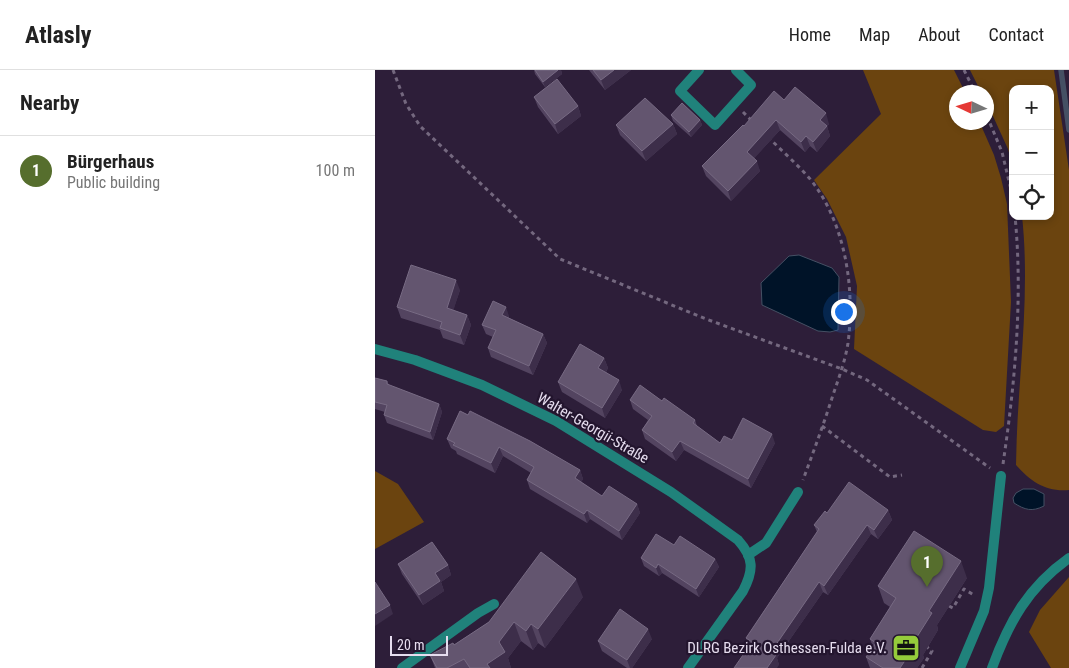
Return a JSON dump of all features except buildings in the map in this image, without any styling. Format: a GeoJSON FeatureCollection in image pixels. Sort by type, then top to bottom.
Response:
{"type":"FeatureCollection","features":[{"type":"Feature","properties":{"kind":"street"},"geometry":{"type":"LineString","coordinates":[[698,70],[680,91],[715,125],[751,85],[736,70]]}},
{"type":"Feature","properties":{"kind":"street","name":"Walter-Georgii-Straße"},"geometry":{"type":"LineString","coordinates":[[375,349],[415,360],[482,385],[556,421],[671,492],[738,540],[749,555]]}},
{"type":"Feature","properties":{"kind":"street"},"geometry":{"type":"LineString","coordinates":[[960,668],[984,612],[989,588],[1001,476]]}},
{"type":"Feature","properties":{"kind":"street"},"geometry":{"type":"LineString","coordinates":[[688,668],[743,590],[751,572],[749,555],[766,543],[798,492]]}},
{"type":"Feature","properties":{"kind":"street"},"geometry":{"type":"LineString","coordinates":[[992,668],[1003,639],[1017,612],[1033,591],[1053,570],[1069,558]]}},
{"type":"Feature","properties":{"kind":"street"},"geometry":{"type":"LineString","coordinates":[[402,668],[478,613],[494,604]]}},
{"type":"Feature","properties":{"kind":"path"},"geometry":{"type":"LineString","coordinates":[[393,70],[406,104],[420,126],[560,259],[706,320],[842,368],[867,380],[1001,476],[1015,351],[1018,285],[1015,220]]}},
{"type":"Feature","properties":{"kind":"path"},"geometry":{"type":"LineString","coordinates":[[964,70],[972,85]]}},
{"type":"Feature","properties":{"kind":"path"},"geometry":{"type":"LineString","coordinates":[[735,103],[755,124]]}},
{"type":"Feature","properties":{"kind":"path"},"geometry":{"type":"LineString","coordinates":[[993,130],[1002,152],[1009,181]]}},
{"type":"Feature","properties":{"kind":"path"},"geometry":{"type":"LineString","coordinates":[[762,132],[811,180],[831,216],[841,241],[850,289],[848,343],[842,368],[798,492]]}},
{"type":"Feature","properties":{"kind":"path"},"geometry":{"type":"LineString","coordinates":[[823,426],[890,477],[902,475]]}},
{"type":"Feature","properties":{"kind":"path"},"geometry":{"type":"LineString","coordinates":[[949,606],[953,608],[964,589],[986,601]]}},
{"type":"Feature","properties":{"kind":"path"},"geometry":{"type":"LineString","coordinates":[[922,668],[932,650],[927,647]]}},
{"type":"Feature","properties":{"kind":"shaded area"},"geometry":{"type":"Polygon","coordinates":[[[863,70],[954,70],[962,85],[949,85],[949,130],[983,130],[994,155],[1007,204],[1011,302],[1004,426],[996,432],[983,430],[854,349],[857,286],[846,237],[827,199],[814,180],[881,114],[863,70]]]}},
{"type":"Feature","properties":{"kind":"shaded area"},"geometry":{"type":"Polygon","coordinates":[[[970,70],[1054,70],[1069,170],[1069,490],[1053,489],[1039,485],[1016,465],[1025,278],[1022,220],[1054,220],[1054,85],[1009,85],[1009,153],[994,118],[994,85],[978,85],[970,70]]]}},
{"type":"Feature","properties":{"kind":"shaded area"},"geometry":{"type":"Polygon","coordinates":[[[375,471],[398,484],[424,522],[375,549],[375,471]]]}},
{"type":"Feature","properties":{"kind":"shaded area"},"geometry":{"type":"Polygon","coordinates":[[[1069,577],[1069,668],[1051,668],[1029,632],[1040,610],[1069,577]]]}},
{"type":"Feature","properties":{"kind":"water"},"geometry":{"type":"Polygon","coordinates":[[[799,255],[832,268],[839,277],[838,330],[830,332],[818,331],[762,305],[761,283],[789,256],[799,255]]]}},
{"type":"Feature","properties":{"kind":"water"},"geometry":{"type":"Polygon","coordinates":[[[1023,489],[1034,489],[1044,494],[1044,506],[1029,509],[1014,503],[1013,498],[1016,493],[1023,489]]]}},
{"type":"Feature","properties":{"kind":"waterway"},"geometry":{"type":"LineString","coordinates":[[1061,70],[1069,130]]}},
{"type":"Feature","properties":{"kind":"place","name":"Bürgerhaus"},"geometry":{"type":"Point","coordinates":[927,587]}},
{"type":"Feature","properties":{"kind":"place","name":"DLRG Bezirk Osthessen-Fulda e.V."},"geometry":{"type":"Point","coordinates":[906,648]}}]}
